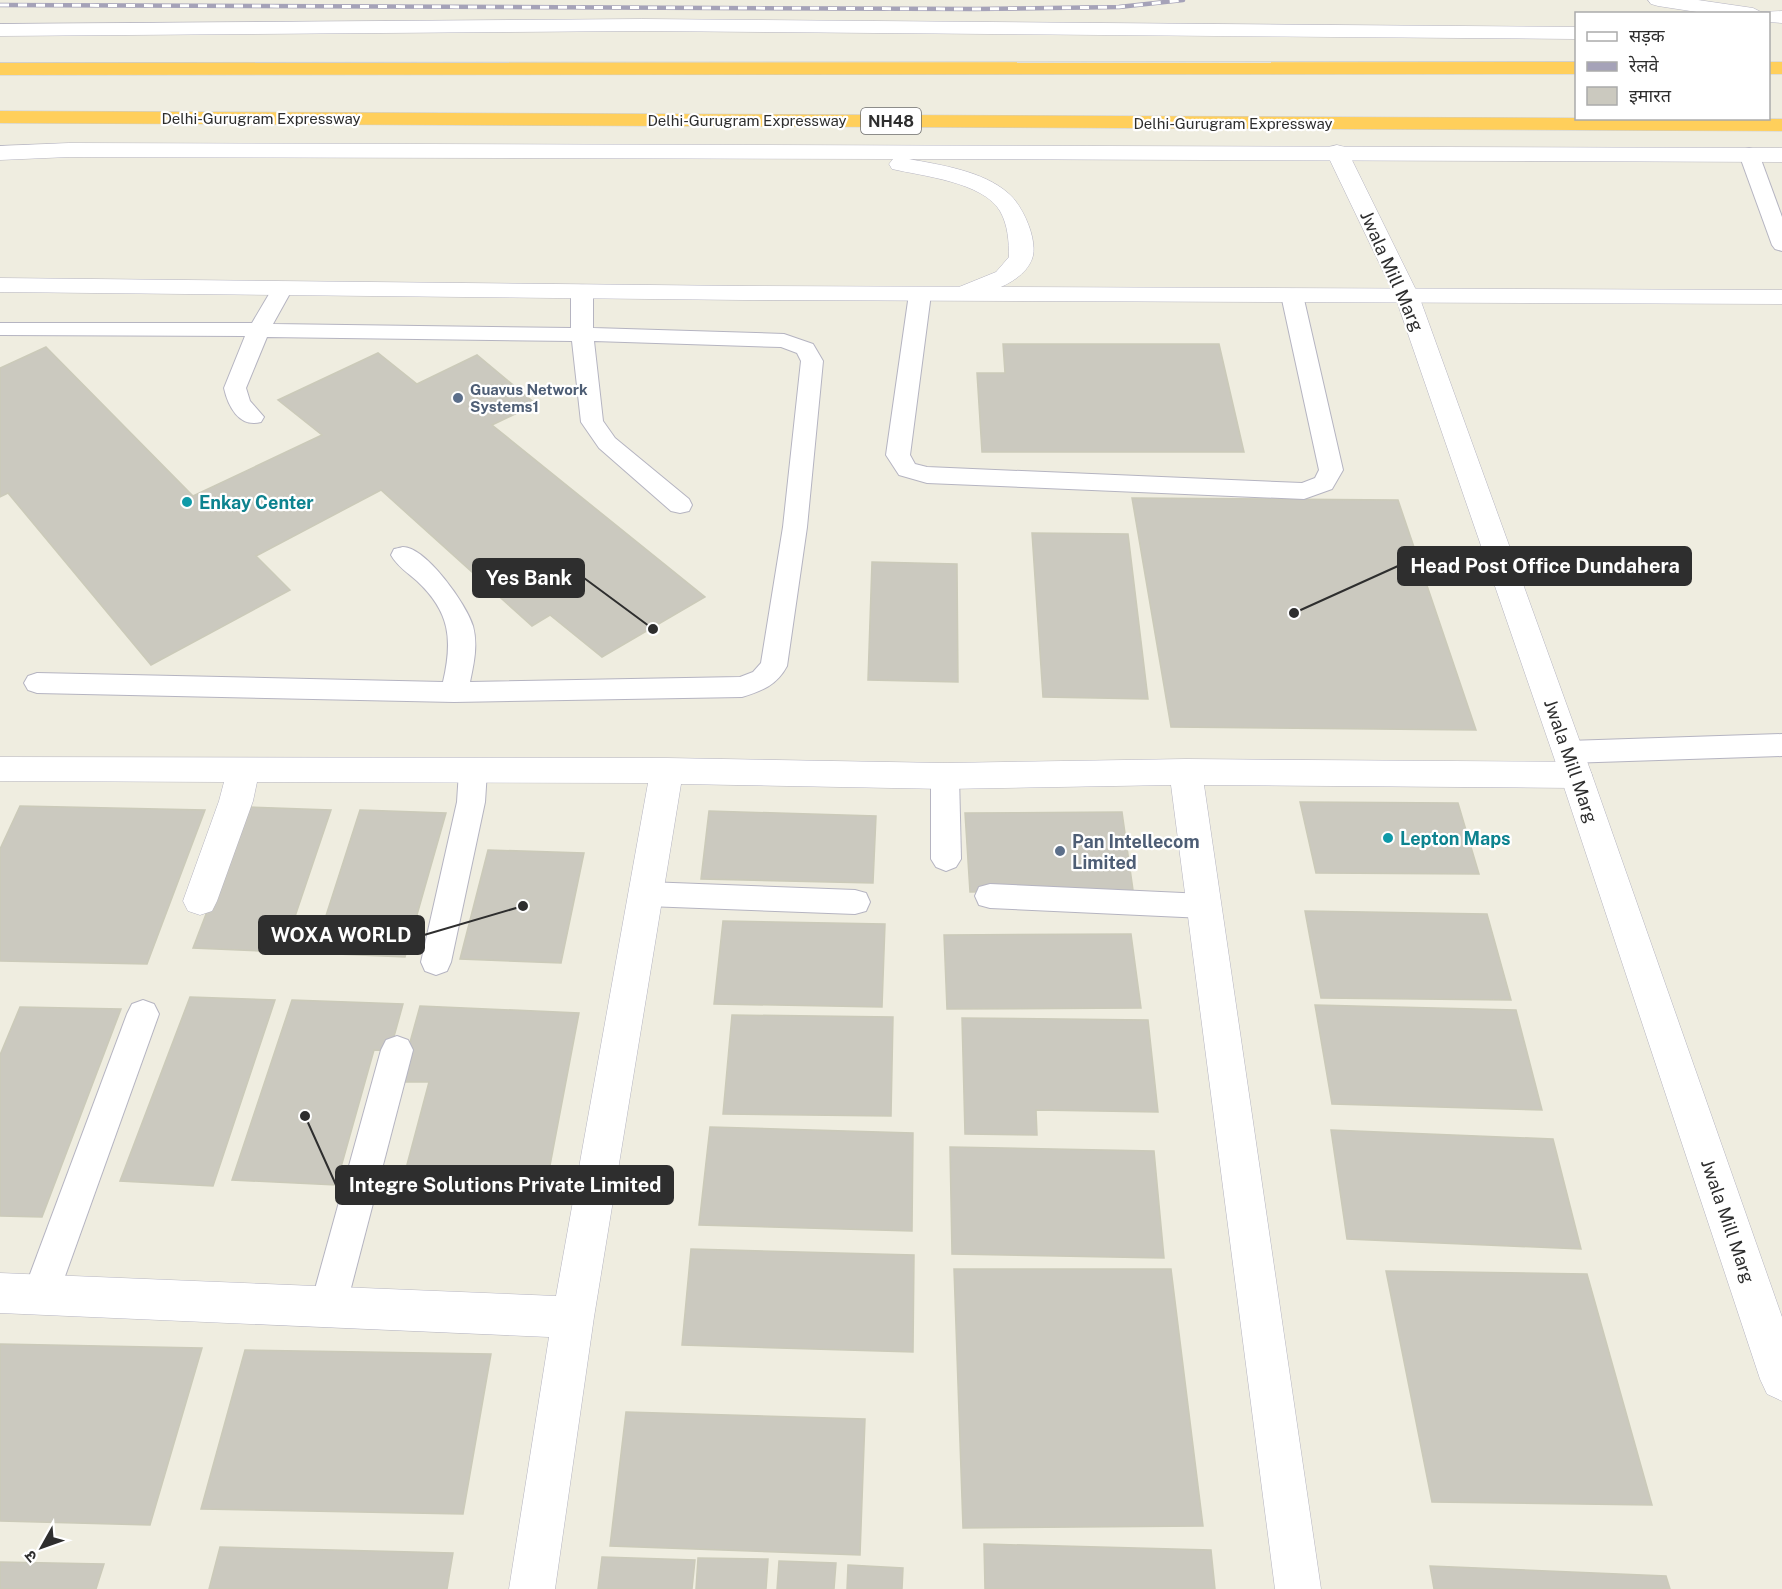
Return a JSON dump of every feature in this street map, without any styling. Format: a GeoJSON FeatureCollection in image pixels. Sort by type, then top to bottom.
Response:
{"type":"FeatureCollection","features":[{"type":"Feature","properties":{"kind":"highway"},"geometry":{"type":"LineString","coordinates":[[0,69],[1575,68]]}},
{"type":"Feature","properties":{"kind":"highway","name":"Delhi-Gurugram Expressway"},"geometry":{"type":"LineString","coordinates":[[0,117],[1782,125]]}},
{"type":"Feature","properties":{"kind":"street"},"geometry":{"type":"LineString","coordinates":[[1658,0],[1739,12]]}},
{"type":"Feature","properties":{"kind":"street"},"geometry":{"type":"LineString","coordinates":[[0,30],[654,25],[1575,33]]}},
{"type":"Feature","properties":{"kind":"street"},"geometry":{"type":"LineString","coordinates":[[0,142],[69,150]]}},
{"type":"Feature","properties":{"kind":"street"},"geometry":{"type":"LineString","coordinates":[[0,153],[69,150],[1782,154]]}},
{"type":"Feature","properties":{"kind":"street"},"geometry":{"type":"LineString","coordinates":[[839,151],[975,183],[1001,197],[1016,219],[1021,241],[1021,258],[1005,277],[968,292]]}},
{"type":"Feature","properties":{"kind":"street","name":"Jwala Mill Marg"},"geometry":{"type":"LineString","coordinates":[[1337,152],[1407,296],[1572,763],[1782,1379]]}},
{"type":"Feature","properties":{"kind":"street"},"geometry":{"type":"LineString","coordinates":[[0,285],[920,294],[968,292],[1782,297]]}},
{"type":"Feature","properties":{"kind":"street"},"geometry":{"type":"LineString","coordinates":[[0,769],[667,771],[945,776],[1572,763]]}},
{"type":"Feature","properties":{"kind":"street"},"geometry":{"type":"LineString","coordinates":[[200,901],[236,801],[243,771]]}},
{"type":"Feature","properties":{"kind":"street"},"geometry":{"type":"LineString","coordinates":[[532,1589],[573,1317],[667,771]]}},
{"type":"Feature","properties":{"kind":"street"},"geometry":{"type":"LineString","coordinates":[[1186,772],[1298,1589]]}},
{"type":"Feature","properties":{"kind":"street"},"geometry":{"type":"LineString","coordinates":[[0,1293],[573,1317]]}},
{"type":"Feature","properties":{"kind":"lane"},"geometry":{"type":"LineString","coordinates":[[1749,154],[1782,245]]}},
{"type":"Feature","properties":{"kind":"lane"},"geometry":{"type":"LineString","coordinates":[[253,417],[239,403],[235,388],[260,330],[282,288]]}},
{"type":"Feature","properties":{"kind":"lane"},"geometry":{"type":"LineString","coordinates":[[582,291],[582,334],[592,422],[607,443],[680,505]]}},
{"type":"Feature","properties":{"kind":"lane"},"geometry":{"type":"LineString","coordinates":[[920,294],[898,455],[907,470],[927,475],[1304,491],[1324,483],[1331,470],[1292,295]]}},
{"type":"Feature","properties":{"kind":"lane"},"geometry":{"type":"LineString","coordinates":[[0,329],[582,334],[784,340],[805,349],[812,361],[795,527],[774,666],[762,679],[742,687],[454,692],[38,683]]}},
{"type":"Feature","properties":{"kind":"lane"},"geometry":{"type":"LineString","coordinates":[[403,555],[431,578],[456,609],[463,642],[454,692]]}},
{"type":"Feature","properties":{"kind":"lane"},"geometry":{"type":"LineString","coordinates":[[1572,763],[1782,745]]}},
{"type":"Feature","properties":{"kind":"lane"},"geometry":{"type":"LineString","coordinates":[[436,962],[471,802],[473,771]]}},
{"type":"Feature","properties":{"kind":"lane"},"geometry":{"type":"LineString","coordinates":[[945,776],[946,859]]}},
{"type":"Feature","properties":{"kind":"lane"},"geometry":{"type":"LineString","coordinates":[[647,894],[855,902]]}},
{"type":"Feature","properties":{"kind":"lane"},"geometry":{"type":"LineString","coordinates":[[990,897],[1204,906]]}},
{"type":"Feature","properties":{"kind":"lane"},"geometry":{"type":"LineString","coordinates":[[41,1293],[143,1014]]}},
{"type":"Feature","properties":{"kind":"lane"},"geometry":{"type":"LineString","coordinates":[[328,1307],[397,1050]]}},
{"type":"Feature","properties":{"kind":"building"},"geometry":{"type":"Polygon","coordinates":[[[1003,344],[1219,344],[1244,452],[982,452],[977,373],[1005,373],[1003,344]]]}},
{"type":"Feature","properties":{"kind":"building","name":"Enkay Center"},"geometry":{"type":"Polygon","coordinates":[[[46,347],[193,496],[322,435],[278,400],[378,353],[417,384],[477,355],[536,404],[492,425],[705,597],[602,657],[550,615],[532,626],[381,490],[256,556],[290,590],[151,665],[8,493],[0,497],[0,368],[46,347]]]}},
{"type":"Feature","properties":{"kind":"building"},"geometry":{"type":"Polygon","coordinates":[[[1132,498],[1398,500],[1476,730],[1171,727],[1132,498]]]}},
{"type":"Feature","properties":{"kind":"building"},"geometry":{"type":"Polygon","coordinates":[[[1032,533],[1128,534],[1148,699],[1043,697],[1032,533]]]}},
{"type":"Feature","properties":{"kind":"building"},"geometry":{"type":"Polygon","coordinates":[[[872,562],[957,564],[958,682],[868,680],[872,562]]]}},
{"type":"Feature","properties":{"kind":"building","name":"Lepton Maps"},"geometry":{"type":"Polygon","coordinates":[[[1300,802],[1458,803],[1479,874],[1316,873],[1300,802]]]}},
{"type":"Feature","properties":{"kind":"building"},"geometry":{"type":"Polygon","coordinates":[[[20,806],[205,810],[147,964],[0,961],[0,849],[20,806]]]}},
{"type":"Feature","properties":{"kind":"building"},"geometry":{"type":"Polygon","coordinates":[[[247,807],[331,810],[283,952],[193,948],[247,807]]]}},
{"type":"Feature","properties":{"kind":"building"},"geometry":{"type":"Polygon","coordinates":[[[360,810],[446,813],[405,957],[314,953],[360,810]]]}},
{"type":"Feature","properties":{"kind":"building"},"geometry":{"type":"Polygon","coordinates":[[[709,811],[876,816],[873,883],[701,879],[709,811]]]}},
{"type":"Feature","properties":{"kind":"building"},"geometry":{"type":"Polygon","coordinates":[[[1122,812],[1133,890],[970,892],[965,813],[1122,812]]]}},
{"type":"Feature","properties":{"kind":"building"},"geometry":{"type":"Polygon","coordinates":[[[488,850],[584,853],[561,963],[460,959],[488,850]]]}},
{"type":"Feature","properties":{"kind":"building"},"geometry":{"type":"Polygon","coordinates":[[[1305,911],[1487,914],[1511,1000],[1321,998],[1305,911]]]}},
{"type":"Feature","properties":{"kind":"building"},"geometry":{"type":"Polygon","coordinates":[[[723,921],[885,924],[882,1007],[714,1004],[723,921]]]}},
{"type":"Feature","properties":{"kind":"building"},"geometry":{"type":"Polygon","coordinates":[[[1131,934],[1141,1008],[947,1009],[944,935],[1131,934]]]}},
{"type":"Feature","properties":{"kind":"building"},"geometry":{"type":"Polygon","coordinates":[[[190,997],[275,1000],[213,1186],[120,1181],[190,997]]]}},
{"type":"Feature","properties":{"kind":"building"},"geometry":{"type":"Polygon","coordinates":[[[292,1000],[403,1004],[390,1051],[374,1050],[336,1185],[232,1180],[292,1000]]]}},
{"type":"Feature","properties":{"kind":"building"},"geometry":{"type":"Polygon","coordinates":[[[1315,1005],[1516,1010],[1542,1110],[1332,1104],[1315,1005]]]}},
{"type":"Feature","properties":{"kind":"building"},"geometry":{"type":"Polygon","coordinates":[[[420,1006],[579,1013],[544,1197],[400,1191],[429,1082],[399,1082],[420,1006]]]}},
{"type":"Feature","properties":{"kind":"building"},"geometry":{"type":"Polygon","coordinates":[[[20,1007],[121,1009],[42,1217],[0,1216],[0,1055],[20,1007]]]}},
{"type":"Feature","properties":{"kind":"building"},"geometry":{"type":"Polygon","coordinates":[[[732,1015],[893,1017],[891,1116],[723,1114],[732,1015]]]}},
{"type":"Feature","properties":{"kind":"building"},"geometry":{"type":"Polygon","coordinates":[[[962,1018],[1148,1020],[1158,1112],[1036,1110],[1037,1135],[965,1134],[962,1018]]]}},
{"type":"Feature","properties":{"kind":"building"},"geometry":{"type":"Polygon","coordinates":[[[710,1127],[913,1133],[912,1231],[699,1225],[710,1127]]]}},
{"type":"Feature","properties":{"kind":"building"},"geometry":{"type":"Polygon","coordinates":[[[1331,1130],[1553,1139],[1581,1249],[1347,1239],[1331,1130]]]}},
{"type":"Feature","properties":{"kind":"building"},"geometry":{"type":"Polygon","coordinates":[[[950,1147],[1154,1151],[1164,1258],[952,1254],[950,1147]]]}},
{"type":"Feature","properties":{"kind":"building"},"geometry":{"type":"Polygon","coordinates":[[[691,1249],[914,1255],[913,1352],[682,1345],[691,1249]]]}},
{"type":"Feature","properties":{"kind":"building"},"geometry":{"type":"Polygon","coordinates":[[[954,1269],[1171,1269],[1203,1526],[963,1528],[954,1269]]]}},
{"type":"Feature","properties":{"kind":"building"},"geometry":{"type":"Polygon","coordinates":[[[1386,1271],[1587,1274],[1652,1505],[1432,1502],[1386,1271]]]}},
{"type":"Feature","properties":{"kind":"building"},"geometry":{"type":"Polygon","coordinates":[[[0,1344],[202,1348],[150,1525],[0,1521],[0,1344]]]}},
{"type":"Feature","properties":{"kind":"building"},"geometry":{"type":"Polygon","coordinates":[[[245,1350],[491,1354],[463,1514],[201,1509],[245,1350]]]}},
{"type":"Feature","properties":{"kind":"building"},"geometry":{"type":"Polygon","coordinates":[[[626,1412],[865,1419],[860,1555],[610,1546],[626,1412]]]}},
{"type":"Feature","properties":{"kind":"building"},"geometry":{"type":"Polygon","coordinates":[[[984,1544],[1211,1550],[1215,1589],[985,1589],[984,1544]]]}},
{"type":"Feature","properties":{"kind":"building"},"geometry":{"type":"Polygon","coordinates":[[[220,1547],[453,1553],[447,1589],[209,1589],[220,1547]]]}},
{"type":"Feature","properties":{"kind":"building"},"geometry":{"type":"Polygon","coordinates":[[[602,1557],[695,1560],[692,1589],[598,1589],[602,1557]]]}},
{"type":"Feature","properties":{"kind":"building"},"geometry":{"type":"Polygon","coordinates":[[[698,1558],[768,1559],[766,1589],[696,1589],[698,1558]]]}},
{"type":"Feature","properties":{"kind":"building"},"geometry":{"type":"Polygon","coordinates":[[[779,1561],[836,1563],[834,1589],[777,1589],[779,1561]]]}},
{"type":"Feature","properties":{"kind":"building"},"geometry":{"type":"Polygon","coordinates":[[[0,1562],[104,1564],[96,1589],[0,1589],[0,1562]]]}},
{"type":"Feature","properties":{"kind":"building"},"geometry":{"type":"Polygon","coordinates":[[[848,1565],[903,1568],[902,1589],[847,1589],[848,1565]]]}},
{"type":"Feature","properties":{"kind":"building"},"geometry":{"type":"Polygon","coordinates":[[[1430,1566],[1666,1576],[1670,1589],[1434,1589],[1430,1566]]]}},
{"type":"Feature","properties":{"kind":"railway"},"geometry":{"type":"LineString","coordinates":[[0,5],[975,9],[1119,7],[1183,0]]}},
{"type":"Feature","properties":{"kind":"place","name":"Guavus Network Systems1"},"geometry":{"type":"Point","coordinates":[458,398]}},
{"type":"Feature","properties":{"kind":"place","name":"Enkay Center"},"geometry":{"type":"Point","coordinates":[187,502]}},
{"type":"Feature","properties":{"kind":"place","name":"Head Post Office Dundahera"},"geometry":{"type":"Point","coordinates":[1294,613]}},
{"type":"Feature","properties":{"kind":"place","name":"Yes Bank"},"geometry":{"type":"Point","coordinates":[653,629]}},
{"type":"Feature","properties":{"kind":"place","name":"Lepton Maps"},"geometry":{"type":"Point","coordinates":[1388,838]}},
{"type":"Feature","properties":{"kind":"place","name":"Pan Intellecom Limited"},"geometry":{"type":"Point","coordinates":[1060,851]}},
{"type":"Feature","properties":{"kind":"place","name":"WOXA WORLD"},"geometry":{"type":"Point","coordinates":[523,906]}},
{"type":"Feature","properties":{"kind":"place","name":"Integre Solutions Private Limited"},"geometry":{"type":"Point","coordinates":[305,1116]}}]}
